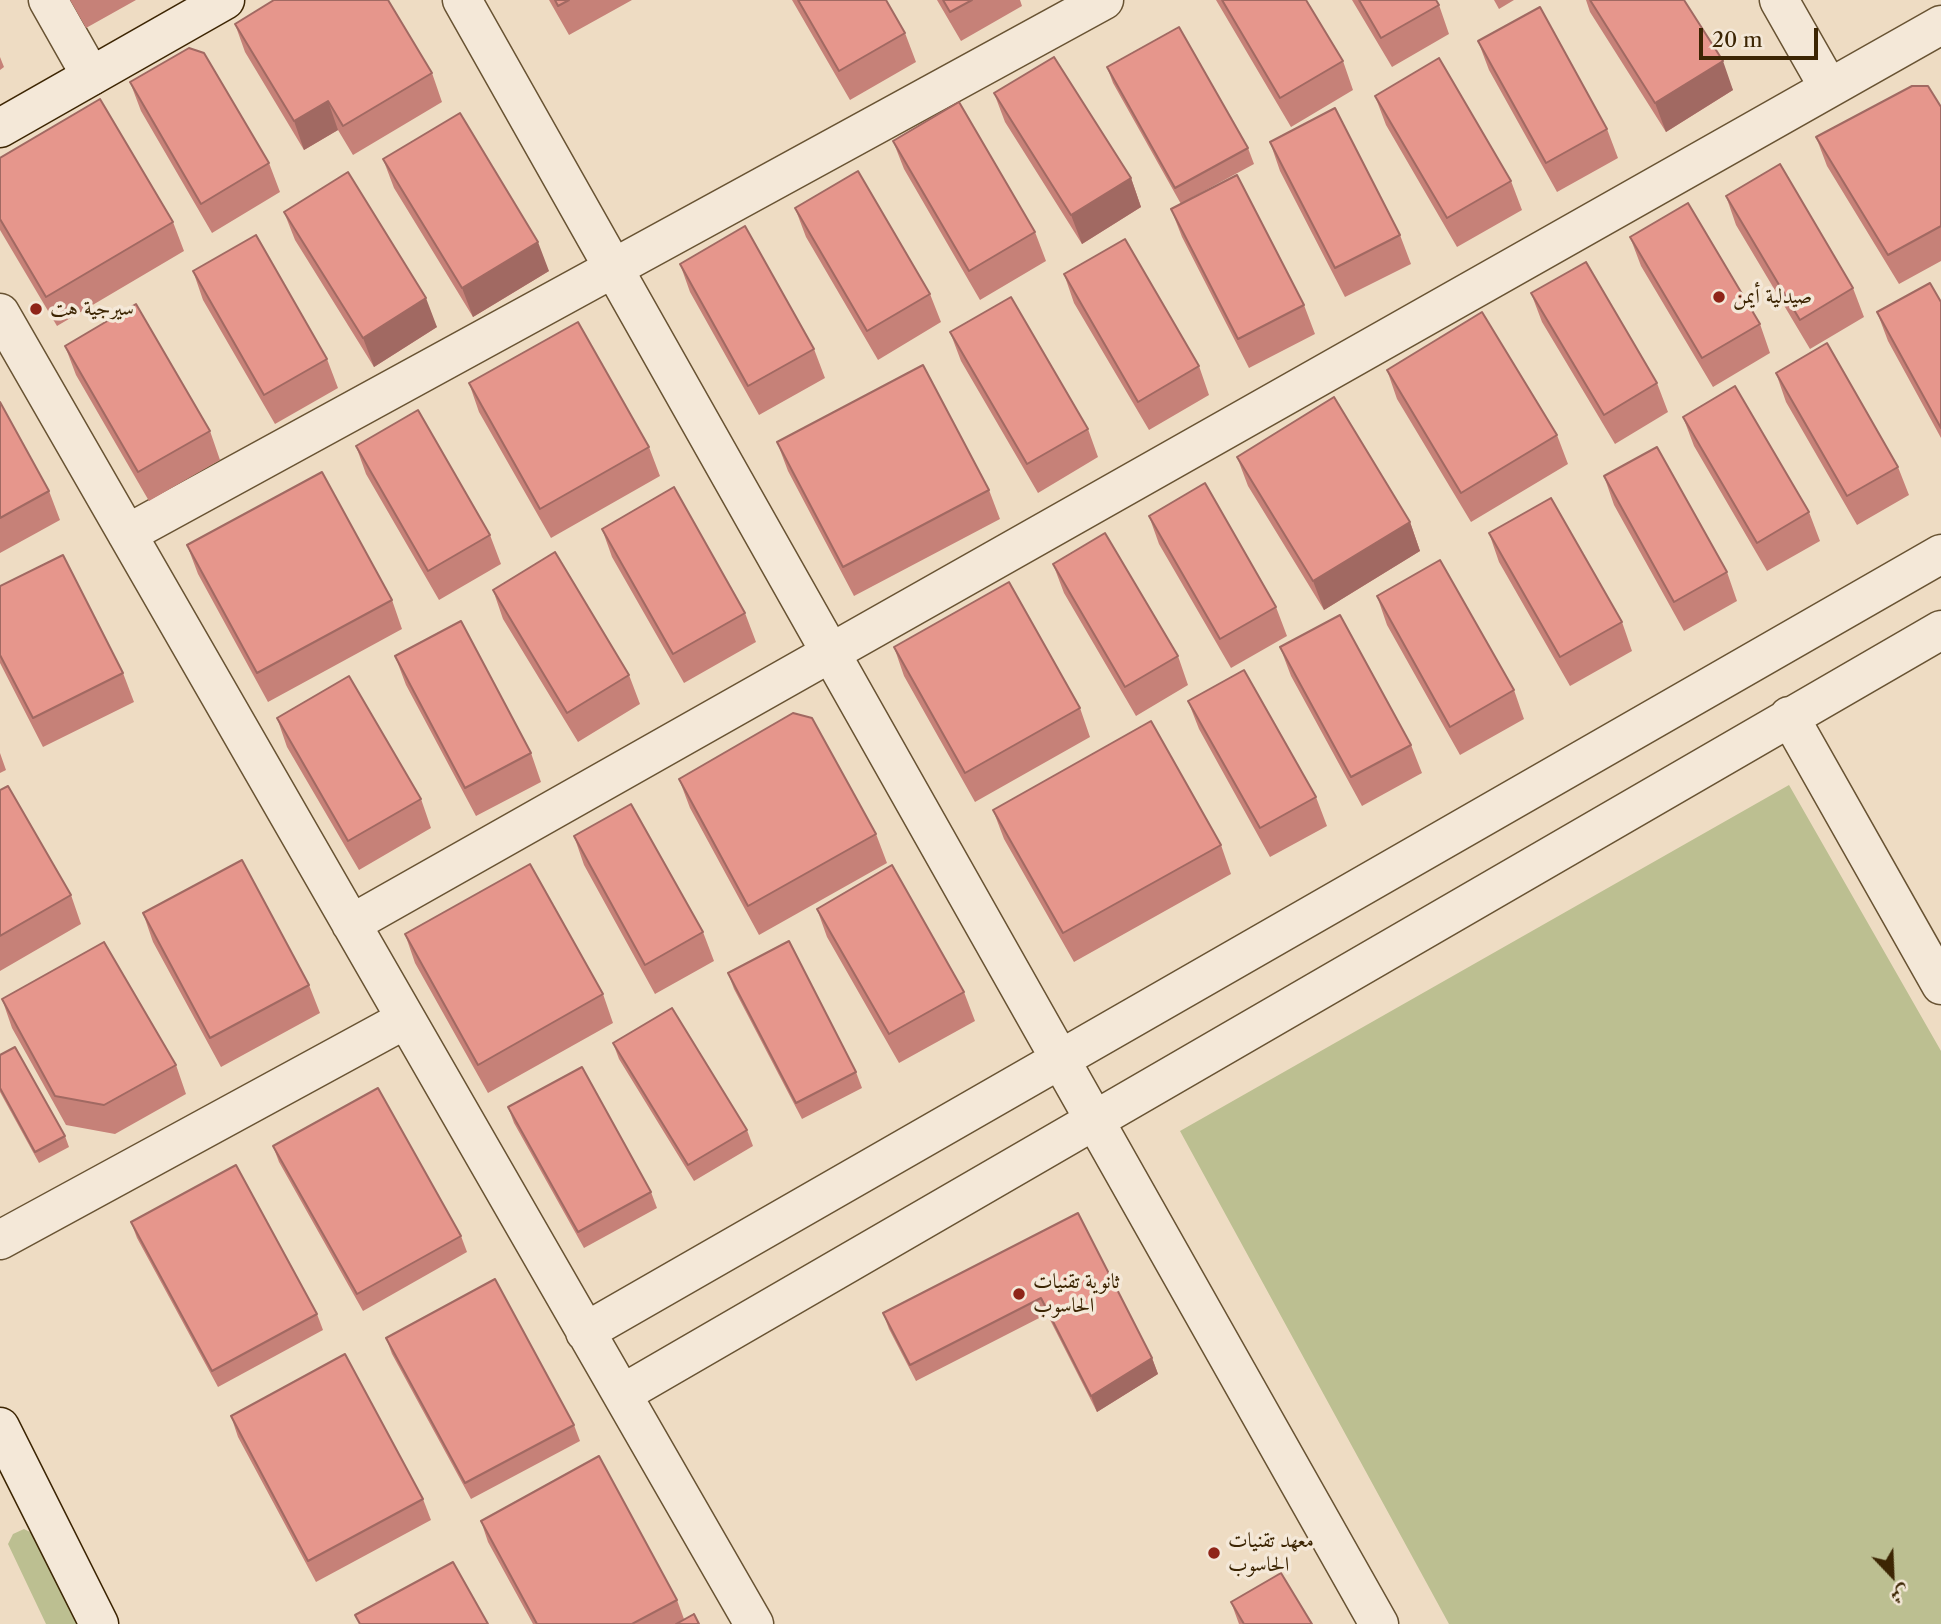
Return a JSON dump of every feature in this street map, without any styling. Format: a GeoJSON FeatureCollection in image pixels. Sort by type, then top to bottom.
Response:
{"type":"FeatureCollection","features":[{"type":"Feature","properties":{"kind":"street"},"geometry":{"type":"LineString","coordinates":[[48,0],[91,76]]}},
{"type":"Feature","properties":{"kind":"street"},"geometry":{"type":"LineString","coordinates":[[0,128],[225,0]]}},
{"type":"Feature","properties":{"kind":"street"},"geometry":{"type":"LineString","coordinates":[[462,0],[1379,1624]]}},
{"type":"Feature","properties":{"kind":"street"},"geometry":{"type":"LineString","coordinates":[[127,534],[1104,0]]}},
{"type":"Feature","properties":{"kind":"street"},"geometry":{"type":"LineString","coordinates":[[1779,0],[1829,88]]}},
{"type":"Feature","properties":{"kind":"street"},"geometry":{"type":"LineString","coordinates":[[351,924],[1941,24]]}},
{"type":"Feature","properties":{"kind":"street"},"geometry":{"type":"LineString","coordinates":[[0,313],[754,1624]]}},
{"type":"Feature","properties":{"kind":"street"},"geometry":{"type":"LineString","coordinates":[[585,1332],[1941,554]]}},
{"type":"Feature","properties":{"kind":"street"},"geometry":{"type":"LineString","coordinates":[[622,1394],[1941,630]]}},
{"type":"Feature","properties":{"kind":"street"},"geometry":{"type":"LineString","coordinates":[[1789,716],[1941,985]]}},
{"type":"Feature","properties":{"kind":"street"},"geometry":{"type":"LineString","coordinates":[[0,1240],[406,1019]]}},
{"type":"Feature","properties":{"kind":"street"},"geometry":{"type":"LineString","coordinates":[[0,1427],[10,1469],[99,1624]]}},
{"type":"Feature","properties":{"kind":"green space"},"geometry":{"type":"Polygon","coordinates":[[[1789,785],[1941,1051],[1941,1624],[1449,1624],[1180,1131],[1789,785]]]}},
{"type":"Feature","properties":{"kind":"green space"},"geometry":{"type":"Polygon","coordinates":[[[24,1529],[36,1535],[79,1624],[46,1624],[8,1544],[13,1534],[24,1529]]]}},
{"type":"Feature","properties":{"kind":"building"},"geometry":{"type":"Polygon","coordinates":[[[274,0],[388,0],[432,73],[343,126],[328,101],[294,121],[235,24],[274,0]]]}},
{"type":"Feature","properties":{"kind":"building"},"geometry":{"type":"Polygon","coordinates":[[[555,0],[569,0],[558,6],[555,0]]]}},
{"type":"Feature","properties":{"kind":"building"},"geometry":{"type":"Polygon","coordinates":[[[798,0],[886,0],[905,33],[839,71],[798,0]]]}},
{"type":"Feature","properties":{"kind":"building"},"geometry":{"type":"Polygon","coordinates":[[[943,0],[972,0],[950,12],[943,0]]]}},
{"type":"Feature","properties":{"kind":"building"},"geometry":{"type":"Polygon","coordinates":[[[1222,0],[1306,0],[1343,61],[1280,98],[1222,0]]]}},
{"type":"Feature","properties":{"kind":"building"},"geometry":{"type":"Polygon","coordinates":[[[1359,0],[1436,0],[1439,5],[1381,38],[1359,0]]]}},
{"type":"Feature","properties":{"kind":"building"},"geometry":{"type":"Polygon","coordinates":[[[1590,0],[1684,0],[1723,61],[1655,103],[1590,0]]]}},
{"type":"Feature","properties":{"kind":"building"},"geometry":{"type":"Polygon","coordinates":[[[1540,7],[1607,129],[1546,163],[1478,41],[1540,7]]]}},
{"type":"Feature","properties":{"kind":"building"},"geometry":{"type":"Polygon","coordinates":[[[1179,27],[1248,148],[1175,188],[1107,67],[1179,27]]]}},
{"type":"Feature","properties":{"kind":"building"},"geometry":{"type":"Polygon","coordinates":[[[189,48],[204,53],[269,163],[201,204],[130,82],[189,48]]]}},
{"type":"Feature","properties":{"kind":"building"},"geometry":{"type":"Polygon","coordinates":[[[1054,57],[1131,178],[1071,215],[994,93],[1054,57]]]}},
{"type":"Feature","properties":{"kind":"building"},"geometry":{"type":"Polygon","coordinates":[[[1439,58],[1511,181],[1447,218],[1375,96],[1439,58]]]}},
{"type":"Feature","properties":{"kind":"building"},"geometry":{"type":"Polygon","coordinates":[[[1912,86],[1928,86],[1941,107],[1941,226],[1888,255],[1816,137],[1912,86]]]}},
{"type":"Feature","properties":{"kind":"building"},"geometry":{"type":"Polygon","coordinates":[[[100,99],[173,222],[46,297],[0,219],[0,158],[100,99]]]}},
{"type":"Feature","properties":{"kind":"building"},"geometry":{"type":"Polygon","coordinates":[[[959,102],[1035,232],[969,271],[893,141],[959,102]]]}},
{"type":"Feature","properties":{"kind":"building"},"geometry":{"type":"Polygon","coordinates":[[[1335,108],[1400,235],[1335,268],[1270,142],[1335,108]]]}},
{"type":"Feature","properties":{"kind":"building"},"geometry":{"type":"Polygon","coordinates":[[[460,113],[538,242],[462,288],[383,159],[460,113]]]}},
{"type":"Feature","properties":{"kind":"building"},"geometry":{"type":"Polygon","coordinates":[[[1780,164],[1853,288],[1800,320],[1726,196],[1780,164]]]}},
{"type":"Feature","properties":{"kind":"building"},"geometry":{"type":"Polygon","coordinates":[[[858,171],[930,294],[867,331],[795,208],[858,171]]]}},
{"type":"Feature","properties":{"kind":"building"},"geometry":{"type":"Polygon","coordinates":[[[348,172],[426,298],[363,338],[284,212],[348,172]]]}},
{"type":"Feature","properties":{"kind":"building"},"geometry":{"type":"Polygon","coordinates":[[[1237,175],[1304,305],[1238,339],[1171,209],[1237,175]]]}},
{"type":"Feature","properties":{"kind":"building"},"geometry":{"type":"Polygon","coordinates":[[[1688,203],[1760,324],[1702,358],[1630,237],[1688,203]]]}},
{"type":"Feature","properties":{"kind":"building"},"geometry":{"type":"Polygon","coordinates":[[[745,226],[814,349],[748,386],[680,264],[745,226]]]}},
{"type":"Feature","properties":{"kind":"building"},"geometry":{"type":"Polygon","coordinates":[[[256,235],[327,359],[264,395],[193,271],[256,235]]]}},
{"type":"Feature","properties":{"kind":"building"},"geometry":{"type":"Polygon","coordinates":[[[1125,239],[1199,366],[1138,402],[1064,274],[1125,239]]]}},
{"type":"Feature","properties":{"kind":"building"},"geometry":{"type":"Polygon","coordinates":[[[1586,262],[1657,383],[1604,415],[1531,293],[1586,262]]]}},
{"type":"Feature","properties":{"kind":"building"},"geometry":{"type":"Polygon","coordinates":[[[1930,283],[1941,302],[1941,428],[1877,312],[1930,283]]]}},
{"type":"Feature","properties":{"kind":"building"},"geometry":{"type":"Polygon","coordinates":[[[1011,297],[1088,429],[1027,464],[950,332],[1011,297]]]}},
{"type":"Feature","properties":{"kind":"building"},"geometry":{"type":"Polygon","coordinates":[[[136,304],[210,431],[138,472],[65,346],[136,304]]]}},
{"type":"Feature","properties":{"kind":"building"},"geometry":{"type":"Polygon","coordinates":[[[1482,312],[1557,435],[1461,493],[1387,370],[1482,312]]]}},
{"type":"Feature","properties":{"kind":"building"},"geometry":{"type":"Polygon","coordinates":[[[578,322],[649,447],[540,509],[469,383],[578,322]]]}},
{"type":"Feature","properties":{"kind":"building"},"geometry":{"type":"Polygon","coordinates":[[[1827,343],[1898,467],[1847,496],[1776,373],[1827,343]]]}},
{"type":"Feature","properties":{"kind":"building"},"geometry":{"type":"Polygon","coordinates":[[[923,365],[989,490],[843,567],[777,442],[923,365]]]}},
{"type":"Feature","properties":{"kind":"building"},"geometry":{"type":"Polygon","coordinates":[[[1735,386],[1809,512],[1757,543],[1683,417],[1735,386]]]}},
{"type":"Feature","properties":{"kind":"building"},"geometry":{"type":"Polygon","coordinates":[[[1334,397],[1410,522],[1313,581],[1237,457],[1334,397]]]}},
{"type":"Feature","properties":{"kind":"building"},"geometry":{"type":"Polygon","coordinates":[[[0,402],[49,491],[0,518],[0,402]]]}},
{"type":"Feature","properties":{"kind":"building"},"geometry":{"type":"Polygon","coordinates":[[[418,410],[490,535],[428,571],[356,446],[418,410]]]}},
{"type":"Feature","properties":{"kind":"building"},"geometry":{"type":"Polygon","coordinates":[[[1657,447],[1727,572],[1674,602],[1604,476],[1657,447]]]}},
{"type":"Feature","properties":{"kind":"building"},"geometry":{"type":"Polygon","coordinates":[[[322,472],[392,600],[257,673],[187,545],[322,472]]]}},
{"type":"Feature","properties":{"kind":"building"},"geometry":{"type":"Polygon","coordinates":[[[1205,483],[1276,607],[1220,639],[1149,516],[1205,483]]]}},
{"type":"Feature","properties":{"kind":"building"},"geometry":{"type":"Polygon","coordinates":[[[674,487],[745,613],[673,654],[602,529],[674,487]]]}},
{"type":"Feature","properties":{"kind":"building"},"geometry":{"type":"Polygon","coordinates":[[[1551,498],[1622,622],[1560,657],[1489,533],[1551,498]]]}},
{"type":"Feature","properties":{"kind":"building"},"geometry":{"type":"Polygon","coordinates":[[[1105,533],[1178,656],[1125,687],[1053,564],[1105,533]]]}},
{"type":"Feature","properties":{"kind":"building"},"geometry":{"type":"Polygon","coordinates":[[[555,552],[629,675],[567,713],[493,590],[555,552]]]}},
{"type":"Feature","properties":{"kind":"building"},"geometry":{"type":"Polygon","coordinates":[[[63,555],[123,673],[33,718],[0,655],[0,586],[63,555]]]}},
{"type":"Feature","properties":{"kind":"building"},"geometry":{"type":"Polygon","coordinates":[[[1440,560],[1514,690],[1450,727],[1377,596],[1440,560]]]}},
{"type":"Feature","properties":{"kind":"building"},"geometry":{"type":"Polygon","coordinates":[[[1009,582],[1080,708],[965,773],[894,647],[1009,582]]]}},
{"type":"Feature","properties":{"kind":"building"},"geometry":{"type":"Polygon","coordinates":[[[1340,615],[1411,745],[1351,777],[1280,647],[1340,615]]]}},
{"type":"Feature","properties":{"kind":"building"},"geometry":{"type":"Polygon","coordinates":[[[461,621],[531,753],[465,788],[395,656],[461,621]]]}},
{"type":"Feature","properties":{"kind":"building"},"geometry":{"type":"Polygon","coordinates":[[[1244,670],[1316,797],[1260,828],[1188,701],[1244,670]]]}},
{"type":"Feature","properties":{"kind":"building"},"geometry":{"type":"Polygon","coordinates":[[[349,676],[421,799],[348,841],[277,718],[349,676]]]}},
{"type":"Feature","properties":{"kind":"building"},"geometry":{"type":"Polygon","coordinates":[[[793,713],[812,718],[876,834],[748,906],[679,779],[793,713]]]}},
{"type":"Feature","properties":{"kind":"building"},"geometry":{"type":"Polygon","coordinates":[[[1151,721],[1221,845],[1063,933],[993,810],[1151,721]]]}},
{"type":"Feature","properties":{"kind":"building"},"geometry":{"type":"Polygon","coordinates":[[[8,786],[71,895],[0,936],[0,790],[8,786]]]}},
{"type":"Feature","properties":{"kind":"building"},"geometry":{"type":"Polygon","coordinates":[[[631,804],[703,932],[645,965],[574,836],[631,804]]]}},
{"type":"Feature","properties":{"kind":"building"},"geometry":{"type":"Polygon","coordinates":[[[242,860],[309,985],[210,1038],[143,913],[242,860]]]}},
{"type":"Feature","properties":{"kind":"building"},"geometry":{"type":"Polygon","coordinates":[[[530,864],[603,994],[478,1065],[405,934],[530,864]]]}},
{"type":"Feature","properties":{"kind":"building"},"geometry":{"type":"Polygon","coordinates":[[[892,865],[964,992],[889,1034],[817,909],[892,865]]]}},
{"type":"Feature","properties":{"kind":"building"},"geometry":{"type":"Polygon","coordinates":[[[789,941],[856,1072],[796,1103],[728,973],[789,941]]]}},
{"type":"Feature","properties":{"kind":"building"},"geometry":{"type":"Polygon","coordinates":[[[104,942],[176,1065],[104,1105],[55,1096],[2,999],[104,942]]]}},
{"type":"Feature","properties":{"kind":"building"},"geometry":{"type":"Polygon","coordinates":[[[672,1008],[747,1130],[688,1165],[613,1043],[672,1008]]]}},
{"type":"Feature","properties":{"kind":"building"},"geometry":{"type":"Polygon","coordinates":[[[15,1047],[65,1136],[35,1152],[0,1088],[0,1055],[15,1047]]]}},
{"type":"Feature","properties":{"kind":"building"},"geometry":{"type":"Polygon","coordinates":[[[582,1067],[651,1192],[578,1232],[508,1107],[582,1067]]]}},
{"type":"Feature","properties":{"kind":"building"},"geometry":{"type":"Polygon","coordinates":[[[378,1088],[461,1236],[357,1294],[273,1146],[378,1088]]]}},
{"type":"Feature","properties":{"kind":"building"},"geometry":{"type":"Polygon","coordinates":[[[236,1165],[317,1314],[212,1371],[131,1222],[236,1165]]]}},
{"type":"Feature","properties":{"kind":"building"},"geometry":{"type":"Polygon","coordinates":[[[1078,1213],[1152,1358],[1091,1396],[1041,1298],[910,1365],[883,1313],[1078,1213]]]}},
{"type":"Feature","properties":{"kind":"building"},"geometry":{"type":"Polygon","coordinates":[[[495,1279],[574,1425],[465,1483],[386,1338],[495,1279]]]}},
{"type":"Feature","properties":{"kind":"building"},"geometry":{"type":"Polygon","coordinates":[[[345,1354],[423,1499],[308,1561],[231,1416],[345,1354]]]}},
{"type":"Feature","properties":{"kind":"building"},"geometry":{"type":"Polygon","coordinates":[[[599,1456],[677,1600],[632,1624],[537,1624],[481,1521],[599,1456]]]}},
{"type":"Feature","properties":{"kind":"building"},"geometry":{"type":"Polygon","coordinates":[[[453,1562],[488,1624],[360,1624],[355,1615],[453,1562]]]}},
{"type":"Feature","properties":{"kind":"building"},"geometry":{"type":"Polygon","coordinates":[[[1281,1573],[1312,1624],[1244,1624],[1231,1602],[1281,1573]]]}},
{"type":"Feature","properties":{"kind":"building"},"geometry":{"type":"Polygon","coordinates":[[[694,1614],[699,1624],[676,1624],[694,1614]]]}},
{"type":"Feature","properties":{"kind":"place","name":"صيدلية أيمن"},"geometry":{"type":"Point","coordinates":[1719,297]}},
{"type":"Feature","properties":{"kind":"place","name":"سيرجية هت"},"geometry":{"type":"Point","coordinates":[36,309]}},
{"type":"Feature","properties":{"kind":"place","name":"ثانوية تقنيات الحاسوب"},"geometry":{"type":"Point","coordinates":[1019,1294]}},
{"type":"Feature","properties":{"kind":"place","name":"معهد تقنيات الحاسوب"},"geometry":{"type":"Point","coordinates":[1214,1553]}}]}
